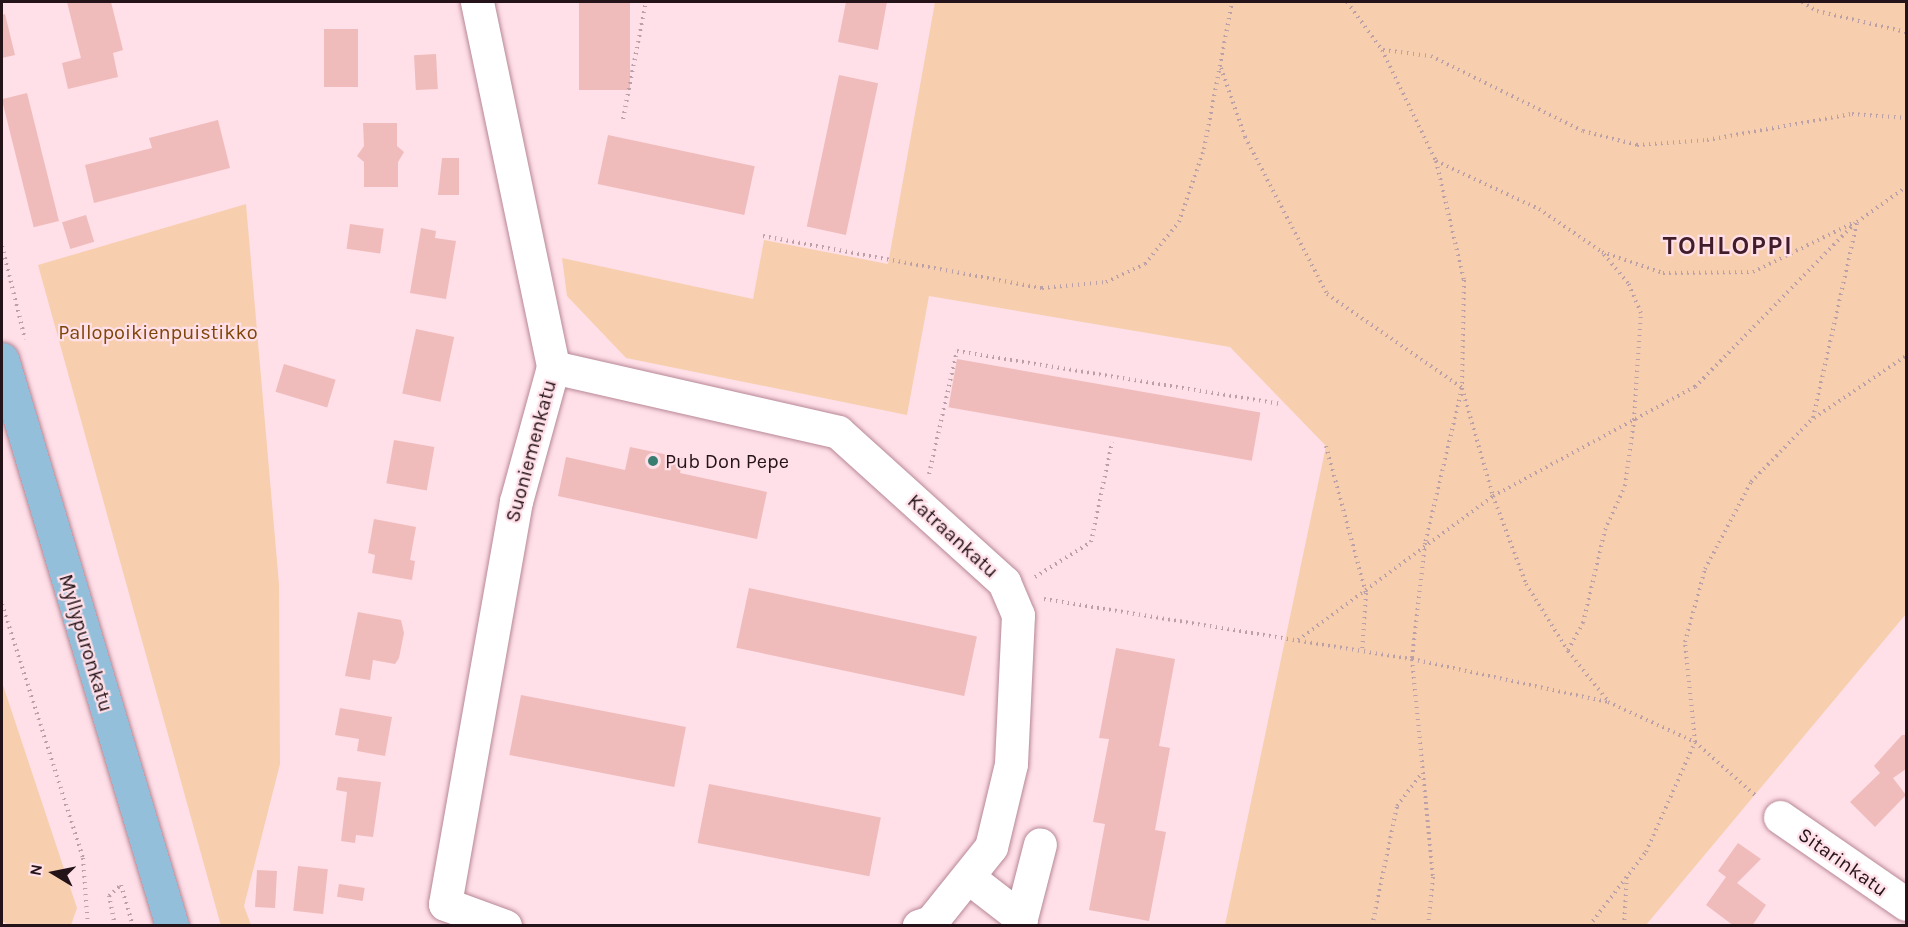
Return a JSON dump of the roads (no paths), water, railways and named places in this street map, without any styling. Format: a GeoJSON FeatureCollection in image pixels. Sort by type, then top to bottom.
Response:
{"type":"FeatureCollection","features":[{"type":"Feature","properties":{"kind":"main road","name":"Myllypuronkatu"},"geometry":{"type":"LineString","coordinates":[[2,359],[172,926]]}},
{"type":"Feature","properties":{"kind":"street","name":"Suoniemenkatu"},"geometry":{"type":"LineString","coordinates":[[477,2],[553,367],[516,501],[445,904],[506,926]]}},
{"type":"Feature","properties":{"kind":"street","name":"Katraankatu"},"geometry":{"type":"LineString","coordinates":[[553,367],[838,432],[1004,582],[1014,604],[1011,764],[991,847],[968,877]]}},
{"type":"Feature","properties":{"kind":"street","name":"Sitarinkatu"},"geometry":{"type":"LineString","coordinates":[[1780,817],[1906,904]]}},
{"type":"Feature","properties":{"kind":"street"},"geometry":{"type":"LineString","coordinates":[[919,926],[931,922],[968,877],[1020,922],[1040,844]]}},
{"type":"Feature","properties":{"kind":"place","name":"Pub Don Pepe"},"geometry":{"type":"Point","coordinates":[653,461]}},
{"type":"Feature","properties":{"kind":"district","name":"TOHLOPPI"},"geometry":{"type":"Point","coordinates":[1728,246]}},
{"type":"Feature","properties":{"kind":"park label","name":"Pallopoikienpuistikko"},"geometry":{"type":"Point","coordinates":[158,332]}}]}
